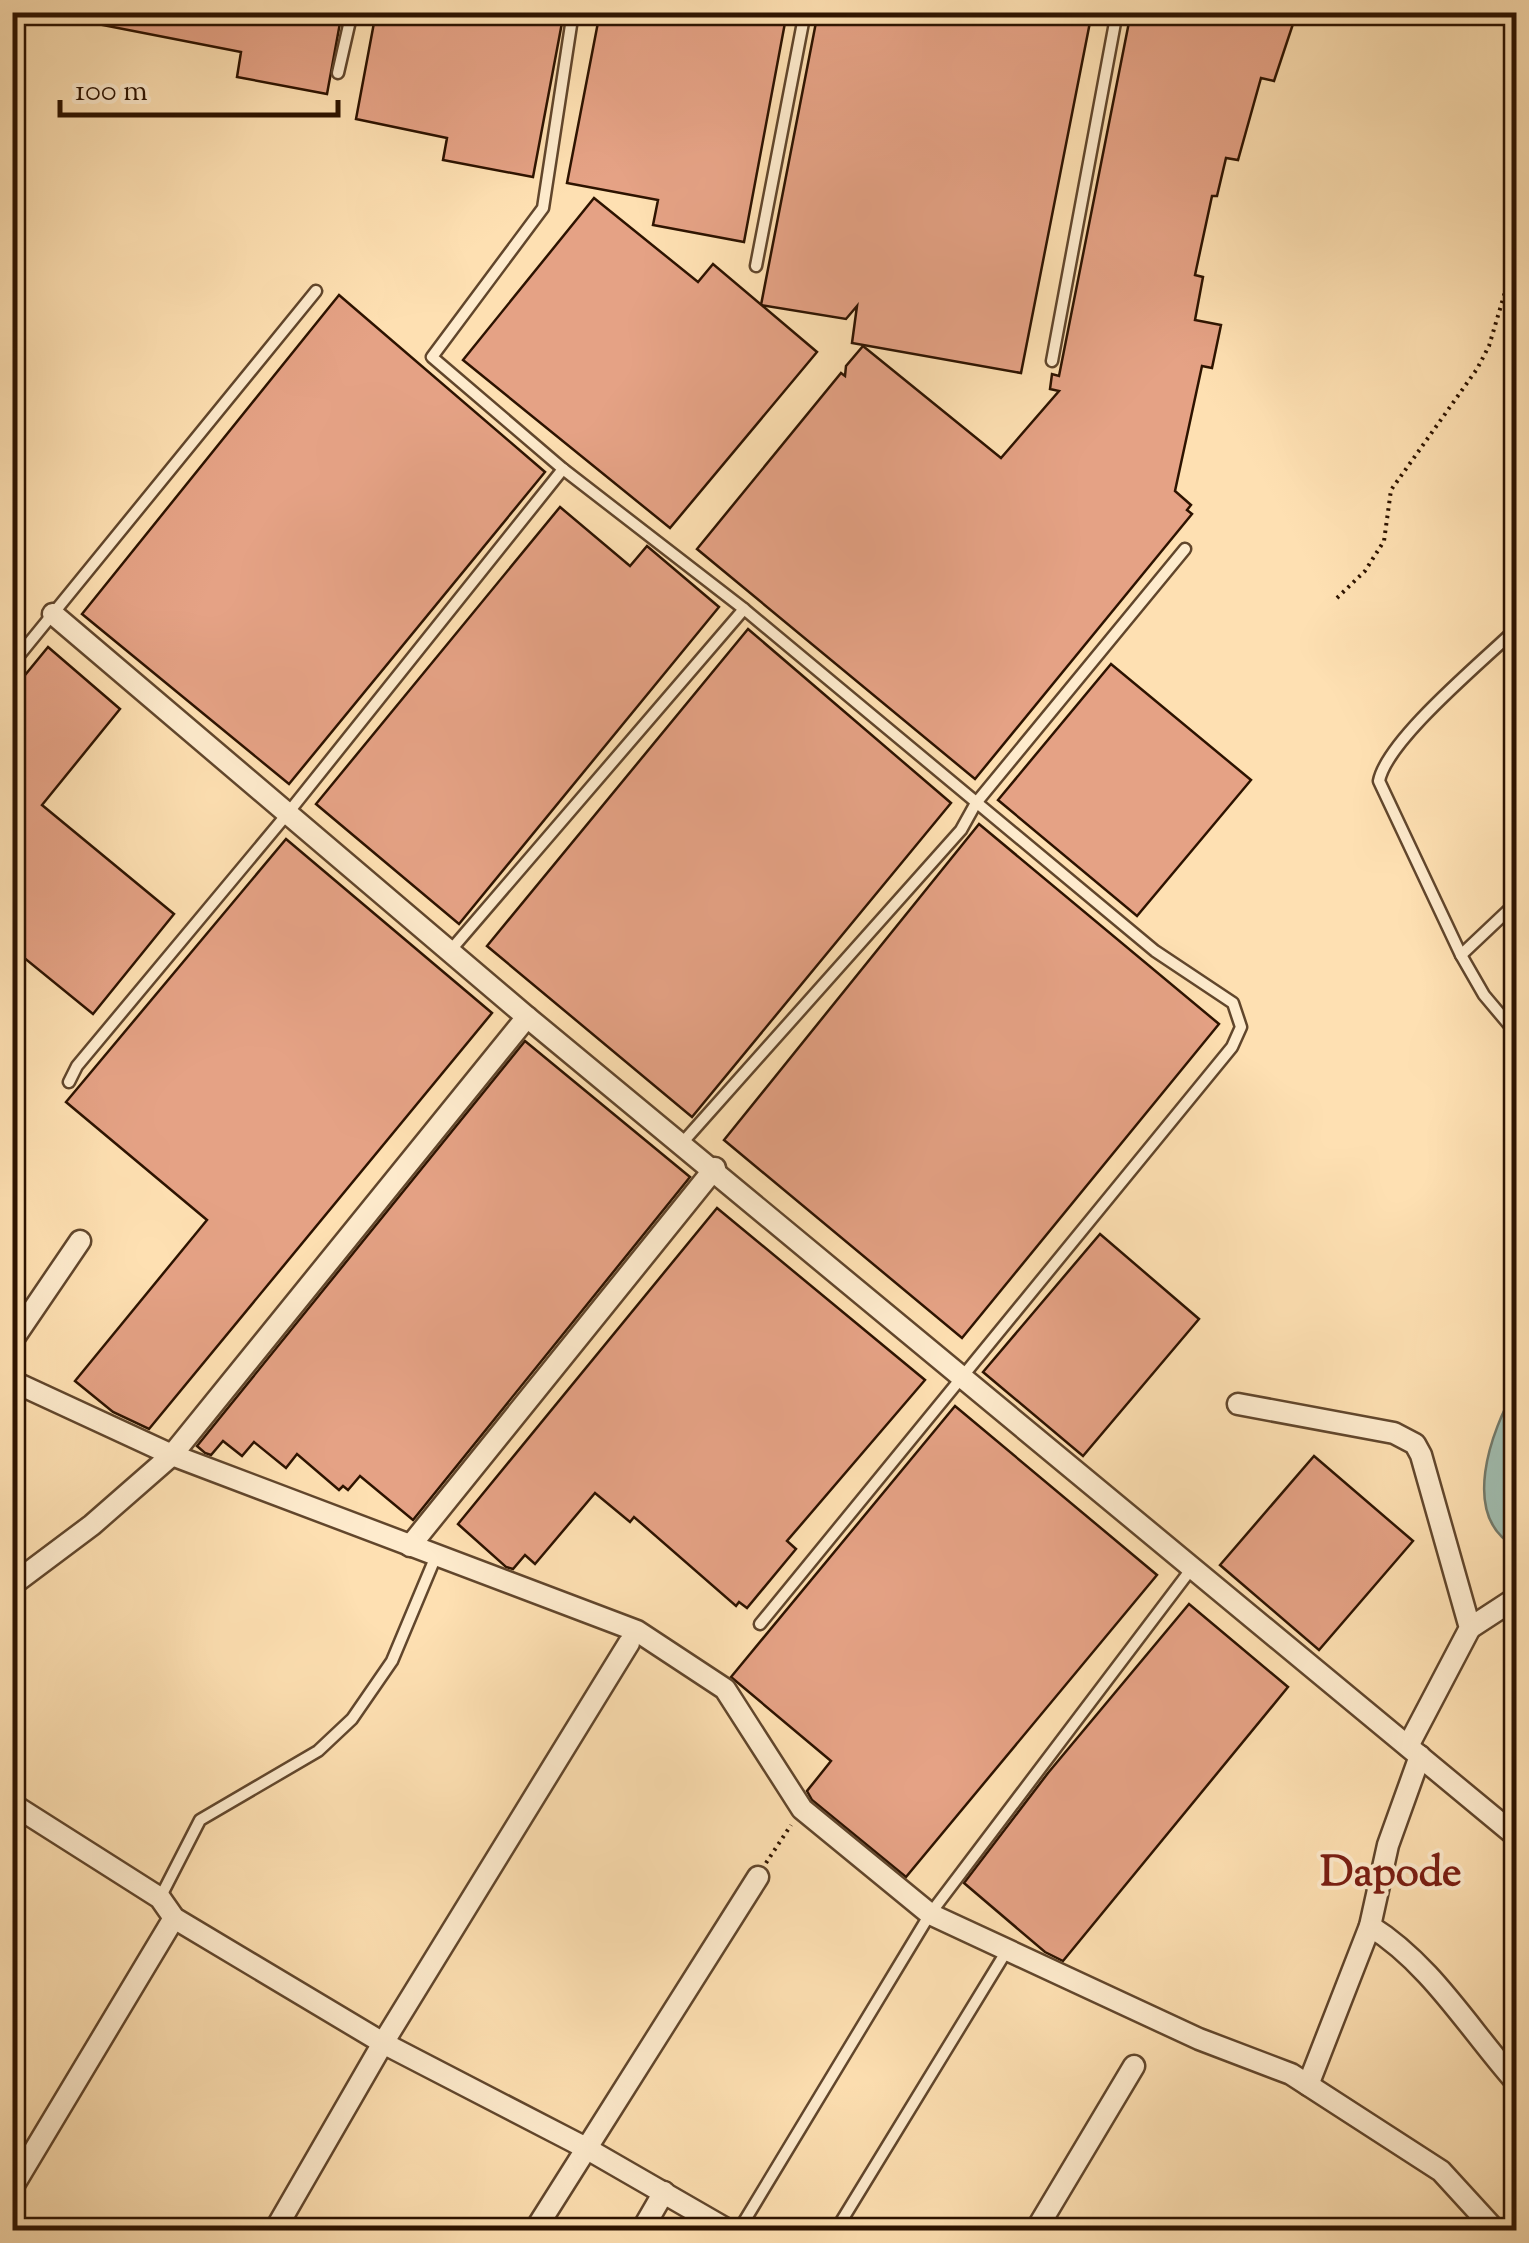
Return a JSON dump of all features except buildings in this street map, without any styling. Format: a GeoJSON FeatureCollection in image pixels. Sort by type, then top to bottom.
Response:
{"type":"FeatureCollection","features":[{"type":"Feature","properties":{"kind":"street"},"geometry":{"type":"LineString","coordinates":[[53,614],[527,1017],[964,1374],[1516,1836]]}},
{"type":"Feature","properties":{"kind":"street"},"geometry":{"type":"LineString","coordinates":[[12,1585],[92,1525],[172,1455],[527,1017]]}},
{"type":"Feature","properties":{"kind":"street"},"geometry":{"type":"LineString","coordinates":[[410,1546],[715,1168]]}},
{"type":"Feature","properties":{"kind":"street"},"geometry":{"type":"LineString","coordinates":[[12,1341],[80,1241]]}},
{"type":"Feature","properties":{"kind":"street"},"geometry":{"type":"LineString","coordinates":[[12,1382],[172,1455],[637,1631],[725,1690],[802,1808],[930,1914],[1006,1952],[1308,2085],[1441,2171],[1495,2230]]}},
{"type":"Feature","properties":{"kind":"street"},"geometry":{"type":"LineString","coordinates":[[1238,1404],[1394,1433],[1415,1444],[1430,1478],[1470,1628]]}},
{"type":"Feature","properties":{"kind":"street"},"geometry":{"type":"LineString","coordinates":[[1308,2085],[1370,1926],[1414,1751],[1470,1628],[1516,1598]]}},
{"type":"Feature","properties":{"kind":"street"},"geometry":{"type":"LineString","coordinates":[[275,2230],[383,2043],[630,1643]]}},
{"type":"Feature","properties":{"kind":"street"},"geometry":{"type":"LineString","coordinates":[[12,1804],[160,1898],[174,1918],[383,2043],[584,2147],[728,2230]]}},
{"type":"Feature","properties":{"kind":"street"},"geometry":{"type":"LineString","coordinates":[[534,2230],[758,1877]]}},
{"type":"Feature","properties":{"kind":"street"},"geometry":{"type":"LineString","coordinates":[[12,2188],[174,1918]]}},
{"type":"Feature","properties":{"kind":"street"},"geometry":{"type":"LineString","coordinates":[[1370,1926],[1391,1940],[1452,2000],[1516,2082]]}},
{"type":"Feature","properties":{"kind":"street"},"geometry":{"type":"LineString","coordinates":[[1036,2230],[1134,2066]]}},
{"type":"Feature","properties":{"kind":"street"},"geometry":{"type":"LineString","coordinates":[[642,2230],[664,2192]]}},
{"type":"Feature","properties":{"kind":"lane"},"geometry":{"type":"LineString","coordinates":[[338,74],[352,12]]}},
{"type":"Feature","properties":{"kind":"lane"},"geometry":{"type":"LineString","coordinates":[[573,12],[543,208],[432,358],[563,469],[744,609],[1156,951],[1232,1003],[1242,1027],[1232,1047],[760,1624]]}},
{"type":"Feature","properties":{"kind":"lane"},"geometry":{"type":"LineString","coordinates":[[756,266],[806,12]]}},
{"type":"Feature","properties":{"kind":"lane"},"geometry":{"type":"LineString","coordinates":[[1052,361],[1117,12]]}},
{"type":"Feature","properties":{"kind":"lane"},"geometry":{"type":"LineString","coordinates":[[12,664],[316,291]]}},
{"type":"Feature","properties":{"kind":"lane"},"geometry":{"type":"LineString","coordinates":[[69,1082],[77,1066],[288,813],[563,469]]}},
{"type":"Feature","properties":{"kind":"lane"},"geometry":{"type":"LineString","coordinates":[[683,1142],[961,830],[976,803],[1185,549]]}},
{"type":"Feature","properties":{"kind":"lane"},"geometry":{"type":"LineString","coordinates":[[450,952],[744,609]]}},
{"type":"Feature","properties":{"kind":"lane"},"geometry":{"type":"LineString","coordinates":[[1516,629],[1382,763],[1380,780],[1461,955],[1484,994],[1516,1033]]}},
{"type":"Feature","properties":{"kind":"lane"},"geometry":{"type":"LineString","coordinates":[[1461,955],[1516,903]]}},
{"type":"Feature","properties":{"kind":"lane"},"geometry":{"type":"LineString","coordinates":[[160,1898],[200,1820],[216,1806],[318,1751],[352,1719],[392,1661],[436,1556]]}},
{"type":"Feature","properties":{"kind":"lane"},"geometry":{"type":"LineString","coordinates":[[739,2230],[930,1914],[1193,1566]]}},
{"type":"Feature","properties":{"kind":"lane"},"geometry":{"type":"LineString","coordinates":[[836,2230],[1006,1952]]}},
{"type":"Feature","properties":{"kind":"path"},"geometry":{"type":"LineString","coordinates":[[1336,598],[1365,571],[1384,541],[1391,490],[1477,369],[1489,346],[1516,255]]}},
{"type":"Feature","properties":{"kind":"path"},"geometry":{"type":"LineString","coordinates":[[758,1877],[802,1808]]}},
{"type":"Feature","properties":{"kind":"shaded area"},"geometry":{"type":"Polygon","coordinates":[[[1516,1388],[1516,1547],[1499,1533],[1488,1515],[1484,1495],[1490,1449],[1516,1388]]]}},
{"type":"Feature","properties":{"kind":"district","name":"Dapode"},"geometry":{"type":"Point","coordinates":[1391,1875]}}]}
